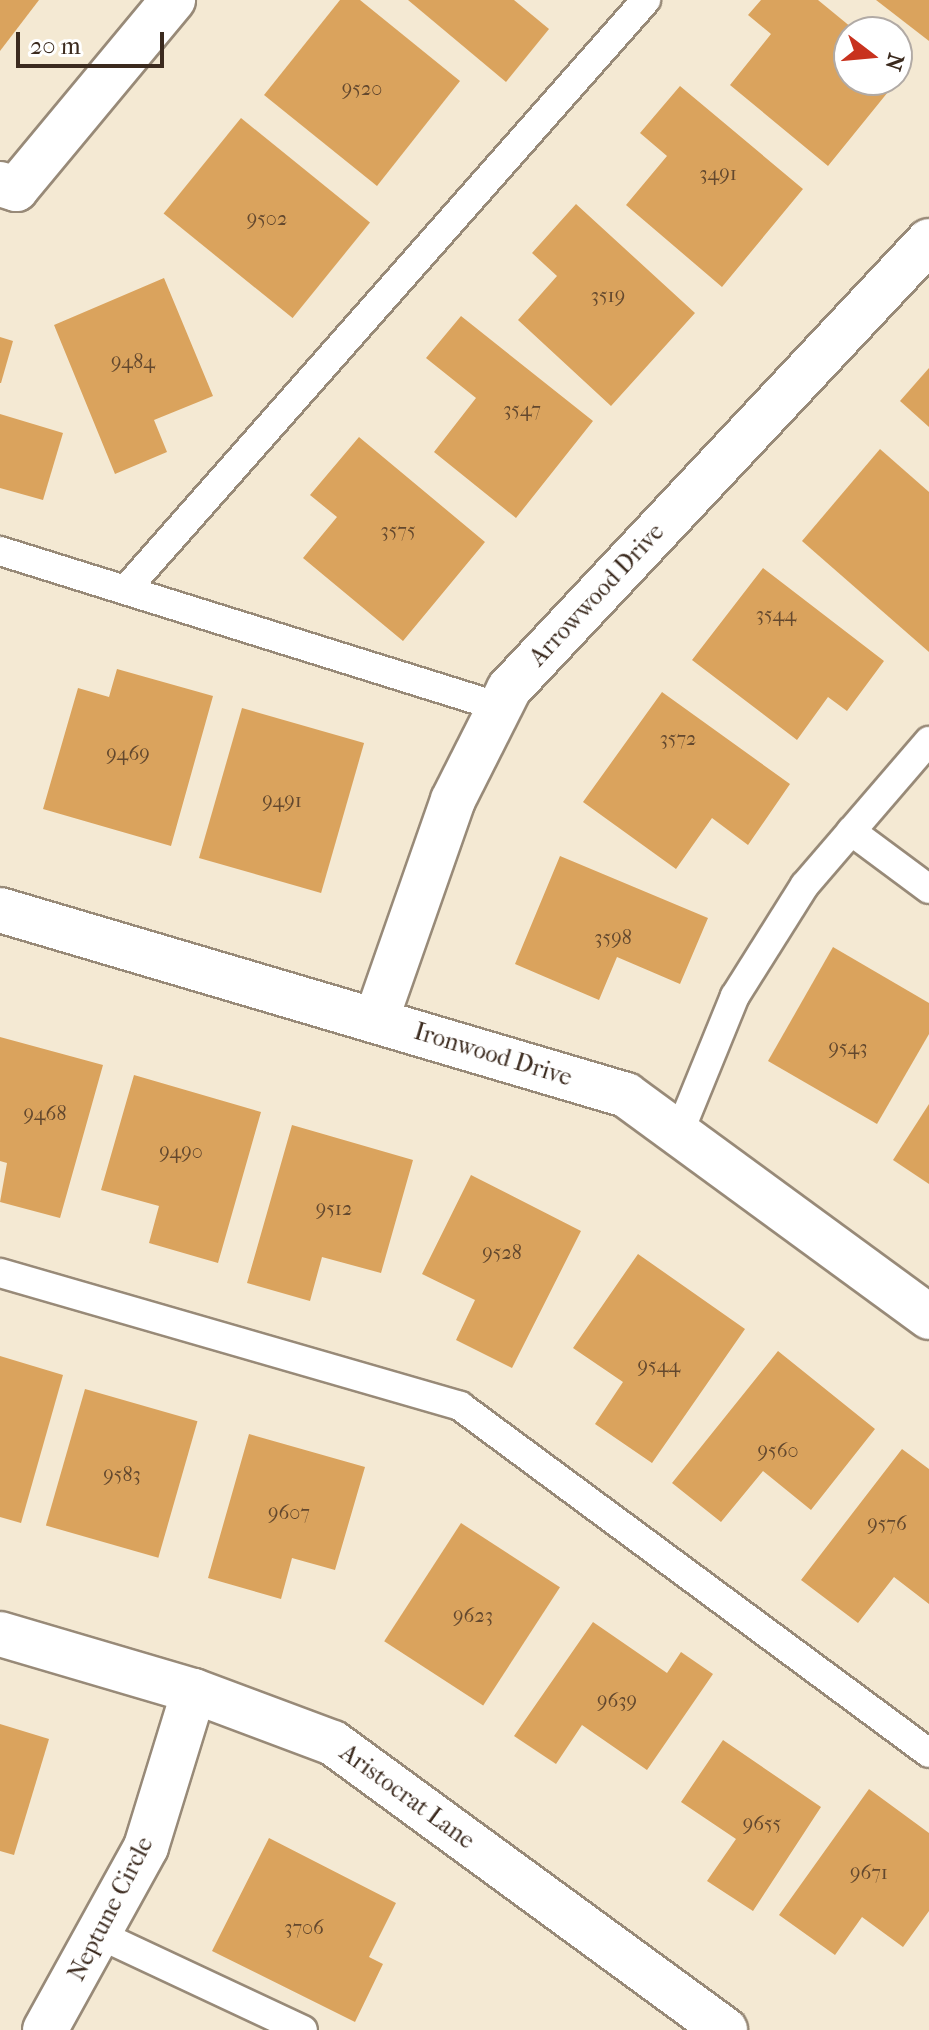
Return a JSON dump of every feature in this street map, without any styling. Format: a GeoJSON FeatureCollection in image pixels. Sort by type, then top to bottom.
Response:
{"type":"FeatureCollection","features":[{"type":"Feature","properties":{"kind":"street"},"geometry":{"type":"LineString","coordinates":[[0,184],[16,189],[173,0]]}},
{"type":"Feature","properties":{"kind":"street","name":"Arrowwood Drive"},"geometry":{"type":"LineString","coordinates":[[376,1020],[453,800],[509,689],[929,241]]}},
{"type":"Feature","properties":{"kind":"street","name":"Ironwood Drive"},"geometry":{"type":"LineString","coordinates":[[0,910],[626,1095],[929,1317]]}},
{"type":"Feature","properties":{"kind":"street","name":"Aristocrat Lane"},"geometry":{"type":"LineString","coordinates":[[0,1634],[194,1691],[333,1743],[725,2030]]}},
{"type":"Feature","properties":{"kind":"street","name":"Neptune Circle"},"geometry":{"type":"LineString","coordinates":[[45,2030],[146,1847],[194,1691]]}},
{"type":"Feature","properties":{"kind":"lane"},"geometry":{"type":"LineString","coordinates":[[128,587],[646,0]]}},
{"type":"Feature","properties":{"kind":"lane"},"geometry":{"type":"LineString","coordinates":[[0,551],[128,587],[500,707]]}},
{"type":"Feature","properties":{"kind":"lane"},"geometry":{"type":"LineString","coordinates":[[679,1133],[735,996],[805,885],[929,741]]}},
{"type":"Feature","properties":{"kind":"lane"},"geometry":{"type":"LineString","coordinates":[[851,831],[929,889]]}},
{"type":"Feature","properties":{"kind":"lane"},"geometry":{"type":"LineString","coordinates":[[0,1273],[460,1406],[929,1753]]}},
{"type":"Feature","properties":{"kind":"lane"},"geometry":{"type":"LineString","coordinates":[[100,1935],[303,2030]]}},
{"type":"Feature","properties":{"kind":"building"},"geometry":{"type":"Polygon","coordinates":[[[0,0],[39,0],[0,51],[0,0]]]}},
{"type":"Feature","properties":{"kind":"building"},"geometry":{"type":"Polygon","coordinates":[[[340,0],[360,0],[460,81],[377,186],[264,95],[340,0]]]}},
{"type":"Feature","properties":{"kind":"building"},"geometry":{"type":"Polygon","coordinates":[[[408,0],[514,0],[549,29],[506,82],[408,0]]]}},
{"type":"Feature","properties":{"kind":"building"},"geometry":{"type":"Polygon","coordinates":[[[761,0],[818,0],[838,16],[833,16],[833,96],[885,96],[828,166],[730,85],[771,34],[748,15],[761,0]]]}},
{"type":"Feature","properties":{"kind":"building"},"geometry":{"type":"Polygon","coordinates":[[[876,0],[929,0],[929,41],[913,29],[913,16],[897,16],[876,0]]]}},
{"type":"Feature","properties":{"kind":"building"},"geometry":{"type":"Polygon","coordinates":[[[680,86],[803,189],[722,287],[626,205],[667,156],[640,133],[680,86]]]}},
{"type":"Feature","properties":{"kind":"building"},"geometry":{"type":"Polygon","coordinates":[[[241,118],[370,222],[293,318],[164,214],[241,118]]]}},
{"type":"Feature","properties":{"kind":"building"},"geometry":{"type":"Polygon","coordinates":[[[576,204],[695,313],[611,406],[518,320],[557,276],[532,253],[576,204]]]}},
{"type":"Feature","properties":{"kind":"building"},"geometry":{"type":"Polygon","coordinates":[[[164,278],[213,396],[154,420],[167,452],[115,474],[54,325],[164,278]]]}},
{"type":"Feature","properties":{"kind":"building"},"geometry":{"type":"Polygon","coordinates":[[[461,316],[593,421],[516,518],[434,452],[476,398],[426,358],[461,316]]]}},
{"type":"Feature","properties":{"kind":"building"},"geometry":{"type":"Polygon","coordinates":[[[0,337],[13,341],[1,383],[0,383],[0,337]]]}},
{"type":"Feature","properties":{"kind":"building"},"geometry":{"type":"Polygon","coordinates":[[[929,368],[929,427],[900,401],[929,368]]]}},
{"type":"Feature","properties":{"kind":"building"},"geometry":{"type":"Polygon","coordinates":[[[0,414],[63,433],[43,500],[0,488],[0,414]]]}},
{"type":"Feature","properties":{"kind":"building"},"geometry":{"type":"Polygon","coordinates":[[[359,437],[485,542],[403,641],[303,558],[337,517],[310,495],[359,437]]]}},
{"type":"Feature","properties":{"kind":"building"},"geometry":{"type":"Polygon","coordinates":[[[880,449],[929,492],[929,652],[802,541],[880,449]]]}},
{"type":"Feature","properties":{"kind":"building"},"geometry":{"type":"Polygon","coordinates":[[[763,568],[884,661],[847,711],[828,697],[797,740],[692,660],[763,568]]]}},
{"type":"Feature","properties":{"kind":"building"},"geometry":{"type":"Polygon","coordinates":[[[117,669],[213,696],[171,846],[43,809],[78,688],[109,697],[117,669]]]}},
{"type":"Feature","properties":{"kind":"building"},"geometry":{"type":"Polygon","coordinates":[[[662,692],[790,784],[748,845],[712,818],[676,869],[583,802],[662,692]]]}},
{"type":"Feature","properties":{"kind":"building"},"geometry":{"type":"Polygon","coordinates":[[[242,708],[364,743],[321,893],[199,858],[242,708]]]}},
{"type":"Feature","properties":{"kind":"building"},"geometry":{"type":"Polygon","coordinates":[[[560,856],[708,918],[680,984],[617,957],[599,1000],[515,964],[560,856]]]}},
{"type":"Feature","properties":{"kind":"building"},"geometry":{"type":"Polygon","coordinates":[[[833,947],[929,1003],[929,1034],[877,1124],[768,1061],[833,947]]]}},
{"type":"Feature","properties":{"kind":"building"},"geometry":{"type":"Polygon","coordinates":[[[0,1037],[103,1065],[60,1218],[0,1202],[7,1163],[0,1161],[0,1037]]]}},
{"type":"Feature","properties":{"kind":"building"},"geometry":{"type":"Polygon","coordinates":[[[134,1075],[261,1112],[218,1263],[149,1243],[159,1206],[101,1190],[134,1075]]]}},
{"type":"Feature","properties":{"kind":"building"},"geometry":{"type":"Polygon","coordinates":[[[929,1104],[929,1184],[893,1160],[929,1104]]]}},
{"type":"Feature","properties":{"kind":"building"},"geometry":{"type":"Polygon","coordinates":[[[292,1125],[413,1160],[381,1273],[322,1257],[310,1301],[247,1283],[292,1125]]]}},
{"type":"Feature","properties":{"kind":"building"},"geometry":{"type":"Polygon","coordinates":[[[471,1175],[581,1231],[512,1368],[456,1340],[475,1300],[422,1274],[471,1175]]]}},
{"type":"Feature","properties":{"kind":"building"},"geometry":{"type":"Polygon","coordinates":[[[638,1254],[745,1329],[652,1463],[595,1424],[623,1382],[573,1348],[638,1254]]]}},
{"type":"Feature","properties":{"kind":"building"},"geometry":{"type":"Polygon","coordinates":[[[778,1351],[875,1429],[811,1510],[763,1471],[721,1522],[672,1483],[778,1351]]]}},
{"type":"Feature","properties":{"kind":"building"},"geometry":{"type":"Polygon","coordinates":[[[0,1356],[63,1375],[21,1523],[0,1517],[0,1356]]]}},
{"type":"Feature","properties":{"kind":"building"},"geometry":{"type":"Polygon","coordinates":[[[85,1389],[197,1421],[158,1558],[46,1525],[85,1389]]]}},
{"type":"Feature","properties":{"kind":"building"},"geometry":{"type":"Polygon","coordinates":[[[249,1434],[365,1467],[335,1570],[292,1558],[281,1599],[208,1578],[249,1434]]]}},
{"type":"Feature","properties":{"kind":"building"},"geometry":{"type":"Polygon","coordinates":[[[902,1449],[929,1469],[929,1604],[894,1577],[858,1623],[801,1580],[902,1449]]]}},
{"type":"Feature","properties":{"kind":"building"},"geometry":{"type":"Polygon","coordinates":[[[461,1523],[560,1587],[483,1706],[384,1641],[461,1523]]]}},
{"type":"Feature","properties":{"kind":"building"},"geometry":{"type":"Polygon","coordinates":[[[593,1622],[667,1673],[681,1652],[713,1674],[647,1770],[582,1725],[556,1764],[514,1736],[593,1622]]]}},
{"type":"Feature","properties":{"kind":"building"},"geometry":{"type":"Polygon","coordinates":[[[0,1724],[49,1739],[14,1855],[0,1851],[0,1724]]]}},
{"type":"Feature","properties":{"kind":"building"},"geometry":{"type":"Polygon","coordinates":[[[723,1740],[821,1807],[753,1911],[707,1881],[736,1839],[681,1802],[723,1740]]]}},
{"type":"Feature","properties":{"kind":"building"},"geometry":{"type":"Polygon","coordinates":[[[869,1789],[929,1833],[929,1911],[903,1947],[862,1917],[835,1955],[779,1915],[869,1789]]]}},
{"type":"Feature","properties":{"kind":"building"},"geometry":{"type":"Polygon","coordinates":[[[269,1838],[396,1903],[369,1957],[383,1964],[355,2022],[212,1951],[269,1838]]]}}]}
